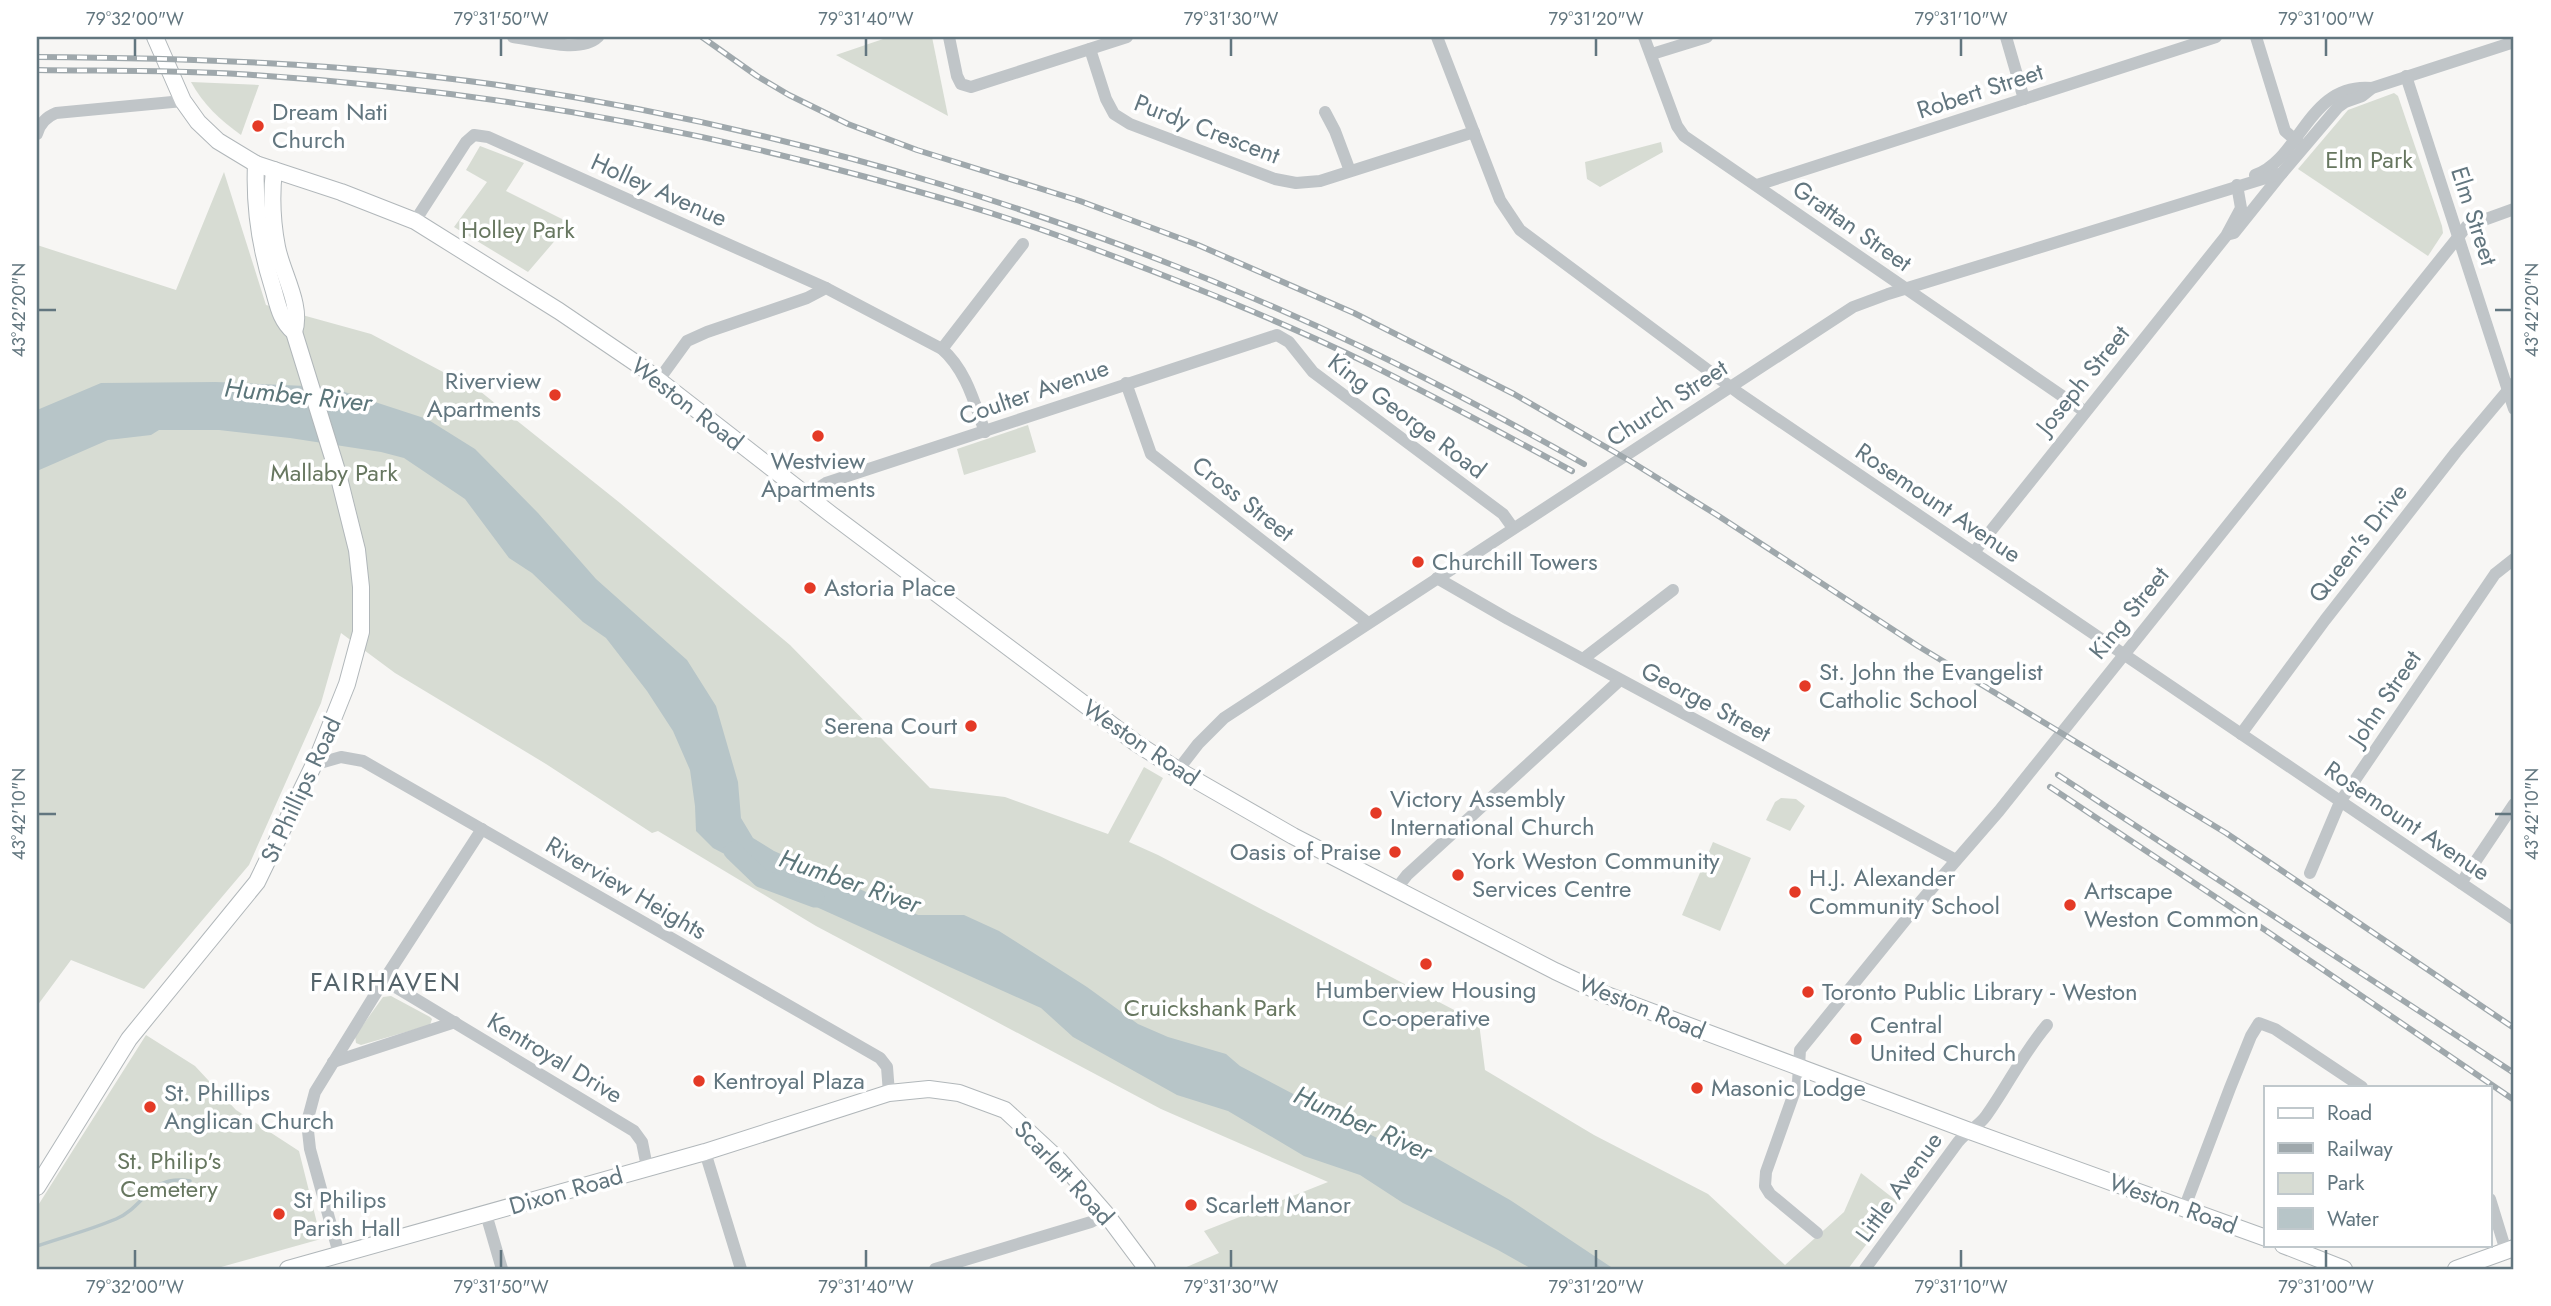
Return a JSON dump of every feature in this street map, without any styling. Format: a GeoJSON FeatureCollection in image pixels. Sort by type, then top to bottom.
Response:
{"type":"FeatureCollection","features":[{"type":"Feature","properties":{"kind":"main road","name":"Weston Road"},"geometry":{"type":"LineString","coordinates":[[155,37],[183,101],[198,122],[218,141],[256,164],[341,192],[415,221],[559,311],[621,353],[1051,682],[1178,770],[1293,836],[1604,994],[2264,1237]]}},
{"type":"Feature","properties":{"kind":"main road","name":"St Phillips Road"},"geometry":{"type":"LineString","coordinates":[[37,1187],[129,1040],[257,882],[313,765],[347,684],[361,632],[361,587],[357,550],[338,474],[296,339],[283,323],[261,248],[256,210],[256,164]]}},
{"type":"Feature","properties":{"kind":"main road","name":"St Phillips Road"},"geometry":{"type":"LineString","coordinates":[[274,170],[271,202],[274,228],[280,260],[298,319],[296,339]]}},
{"type":"Feature","properties":{"kind":"main road","name":"Scarlett Road"},"geometry":{"type":"LineString","coordinates":[[844,1108],[890,1093],[929,1089],[959,1093],[1005,1110],[1059,1160],[1106,1214],[1147,1269]]}},
{"type":"Feature","properties":{"kind":"main road","name":"Dixon Road"},"geometry":{"type":"LineString","coordinates":[[288,1269],[705,1152],[844,1108]]}},
{"type":"Feature","properties":{"kind":"main road"},"geometry":{"type":"LineString","coordinates":[[2286,1246],[2344,1269]]}},
{"type":"Feature","properties":{"kind":"main road"},"geometry":{"type":"LineString","coordinates":[[2456,1269],[2510,1250]]}},
{"type":"Feature","properties":{"kind":"street"},"geometry":{"type":"LineString","coordinates":[[513,37],[579,46],[591,44],[598,37]]}},
{"type":"Feature","properties":{"kind":"street"},"geometry":{"type":"LineString","coordinates":[[949,37],[957,76],[961,84],[971,87],[1127,37]]}},
{"type":"Feature","properties":{"kind":"street","name":"Rosemount Avenue"},"geometry":{"type":"LineString","coordinates":[[1437,37],[1500,200],[1520,230],[1730,387],[2514,919]]}},
{"type":"Feature","properties":{"kind":"street","name":"Grattan Street"},"geometry":{"type":"LineString","coordinates":[[1644,37],[1677,125],[1684,136],[2084,411]]}},
{"type":"Feature","properties":{"kind":"street"},"geometry":{"type":"LineString","coordinates":[[1651,54],[1707,37]]}},
{"type":"Feature","properties":{"kind":"street"},"geometry":{"type":"LineString","coordinates":[[2006,37],[2024,99]]}},
{"type":"Feature","properties":{"kind":"street","name":"Robert Street"},"geometry":{"type":"LineString","coordinates":[[1757,185],[2216,37]]}},
{"type":"Feature","properties":{"kind":"street"},"geometry":{"type":"LineString","coordinates":[[2256,37],[2284,128],[2298,143]]}},
{"type":"Feature","properties":{"kind":"street","name":"Church Street"},"geometry":{"type":"LineString","coordinates":[[2238,185],[2248,185],[2282,173],[2316,110],[2329,100],[2359,87],[2372,88],[2514,42]]}},
{"type":"Feature","properties":{"kind":"street","name":"Purdy Crescent"},"geometry":{"type":"LineString","coordinates":[[1090,49],[1106,99],[1114,114],[1130,124],[1275,179],[1296,183],[1320,181],[1474,132]]}},
{"type":"Feature","properties":{"kind":"street","name":"Elm Street"},"geometry":{"type":"LineString","coordinates":[[2406,76],[2511,386],[2514,409]]}},
{"type":"Feature","properties":{"kind":"street"},"geometry":{"type":"LineString","coordinates":[[37,134],[47,116],[56,113],[183,101]]}},
{"type":"Feature","properties":{"kind":"street"},"geometry":{"type":"LineString","coordinates":[[1325,112],[1350,171]]}},
{"type":"Feature","properties":{"kind":"street","name":"Holley Avenue"},"geometry":{"type":"LineString","coordinates":[[415,221],[466,142],[474,135],[488,136],[826,288],[942,349]]}},
{"type":"Feature","properties":{"kind":"street","name":"Church Street"},"geometry":{"type":"LineString","coordinates":[[1178,770],[1198,744],[1224,718],[1853,307],[2238,185],[2271,166],[2298,143]]}},
{"type":"Feature","properties":{"kind":"street","name":"Joseph Street"},"geometry":{"type":"LineString","coordinates":[[2227,236],[2234,233],[2282,173]]}},
{"type":"Feature","properties":{"kind":"street","name":"Joseph Street"},"geometry":{"type":"LineString","coordinates":[[1973,552],[2227,236],[2241,208],[2238,185]]}},
{"type":"Feature","properties":{"kind":"street","name":"King Street"},"geometry":{"type":"LineString","coordinates":[[1817,1233],[1770,1194],[1765,1186],[1766,1172],[1798,1082],[1800,1050],[2003,806],[2459,236],[2472,222],[2514,209]]}},
{"type":"Feature","properties":{"kind":"street"},"geometry":{"type":"LineString","coordinates":[[985,432],[962,372],[942,349],[1023,244]]}},
{"type":"Feature","properties":{"kind":"street"},"geometry":{"type":"LineString","coordinates":[[658,381],[687,341],[707,331],[807,298],[826,288]]}},
{"type":"Feature","properties":{"kind":"street","name":"Coulter Avenue"},"geometry":{"type":"LineString","coordinates":[[807,495],[826,483],[1277,335]]}},
{"type":"Feature","properties":{"kind":"street","name":"King George Road"},"geometry":{"type":"LineString","coordinates":[[1277,335],[1289,342],[1313,372],[1503,514],[1513,528]]}},
{"type":"Feature","properties":{"kind":"street","name":"Cross Street"},"geometry":{"type":"LineString","coordinates":[[1126,383],[1151,454],[1368,623]]}},
{"type":"Feature","properties":{"kind":"street","name":"Queen's Drive"},"geometry":{"type":"LineString","coordinates":[[2241,734],[2325,620],[2511,386]]}},
{"type":"Feature","properties":{"kind":"street","name":"John Street"},"geometry":{"type":"LineString","coordinates":[[2310,873],[2340,802],[2495,574],[2514,559]]}},
{"type":"Feature","properties":{"kind":"street","name":"George Street"},"geometry":{"type":"LineString","coordinates":[[1437,578],[1620,680],[1956,860]]}},
{"type":"Feature","properties":{"kind":"street"},"geometry":{"type":"LineString","coordinates":[[1583,659],[1674,590]]}},
{"type":"Feature","properties":{"kind":"street"},"geometry":{"type":"LineString","coordinates":[[1397,888],[1407,875],[1453,832],[1620,680]]}},
{"type":"Feature","properties":{"kind":"street","name":"Riverview Heights"},"geometry":{"type":"LineString","coordinates":[[313,765],[341,757],[363,761],[880,1058],[887,1067],[890,1093]]}},
{"type":"Feature","properties":{"kind":"street"},"geometry":{"type":"LineString","coordinates":[[2461,883],[2514,804]]}},
{"type":"Feature","properties":{"kind":"street"},"geometry":{"type":"LineString","coordinates":[[339,1254],[310,1149],[307,1122],[315,1092],[482,830]]}},
{"type":"Feature","properties":{"kind":"street","name":"Kentroyal Drive"},"geometry":{"type":"LineString","coordinates":[[384,980],[634,1131],[642,1142],[647,1167]]}},
{"type":"Feature","properties":{"kind":"street"},"geometry":{"type":"LineString","coordinates":[[333,1062],[455,1022]]}},
{"type":"Feature","properties":{"kind":"street"},"geometry":{"type":"LineString","coordinates":[[2184,1209],[2230,1088],[2259,1023],[2275,1029],[2360,1086]]}},
{"type":"Feature","properties":{"kind":"street","name":"Little Avenue"},"geometry":{"type":"LineString","coordinates":[[1864,1269],[1967,1130],[1985,1118],[2047,1025]]}},
{"type":"Feature","properties":{"kind":"street"},"geometry":{"type":"LineString","coordinates":[[705,1152],[741,1269]]}},
{"type":"Feature","properties":{"kind":"street"},"geometry":{"type":"LineString","coordinates":[[2492,1204],[2510,1250]]}},
{"type":"Feature","properties":{"kind":"street"},"geometry":{"type":"LineString","coordinates":[[486,1214],[502,1269]]}},
{"type":"Feature","properties":{"kind":"street"},"geometry":{"type":"LineString","coordinates":[[935,1269],[1091,1222],[1106,1214]]}},
{"type":"Feature","properties":{"kind":"green space"},"geometry":{"type":"Polygon","coordinates":[[[889,37],[932,37],[948,116],[836,55],[889,37]]]}},
{"type":"Feature","properties":{"kind":"green space"},"geometry":{"type":"Polygon","coordinates":[[[191,82],[259,85],[241,135],[213,111],[191,82]]]}},
{"type":"Feature","properties":{"kind":"green space","name":"Elm Park"},"geometry":{"type":"Polygon","coordinates":[[[2394,93],[2398,96],[2442,226],[2443,233],[2428,256],[2298,169],[2348,110],[2394,93]]]}},
{"type":"Feature","properties":{"kind":"green space"},"geometry":{"type":"Polygon","coordinates":[[[1661,142],[1663,152],[1600,187],[1587,179],[1585,162],[1661,142]]]}},
{"type":"Feature","properties":{"kind":"green space","name":"Holley Park"},"geometry":{"type":"Polygon","coordinates":[[[480,146],[524,163],[506,191],[570,223],[528,272],[454,227],[487,182],[466,170],[480,146]]]}},
{"type":"Feature","properties":{"kind":"green space"},"geometry":{"type":"Polygon","coordinates":[[[224,172],[266,305],[371,334],[481,392],[620,503],[790,645],[930,788],[1005,797],[1108,834],[1144,767],[1163,778],[1129,842],[1479,1023],[1485,1070],[1594,1135],[1708,1194],[1785,1265],[1844,1212],[1861,1173],[1898,1202],[1848,1269],[1182,1269],[1219,1253],[1204,1231],[1328,1182],[1161,1109],[816,926],[658,831],[652,833],[546,764],[395,673],[341,633],[321,703],[249,865],[144,989],[71,960],[37,1006],[37,245],[176,290],[224,172]]]}},
{"type":"Feature","properties":{"kind":"green space"},"geometry":{"type":"Polygon","coordinates":[[[1028,425],[1036,452],[964,475],[957,449],[1028,425]]]}},
{"type":"Feature","properties":{"kind":"green space"},"geometry":{"type":"Polygon","coordinates":[[[1781,798],[1796,799],[1805,806],[1790,831],[1766,820],[1775,802],[1781,798]]]}},
{"type":"Feature","properties":{"kind":"green space"},"geometry":{"type":"Polygon","coordinates":[[[1713,842],[1751,858],[1720,931],[1682,915],[1713,842]]]}},
{"type":"Feature","properties":{"kind":"green space"},"geometry":{"type":"Polygon","coordinates":[[[391,996],[430,1017],[430,1025],[361,1045],[356,1043],[355,1036],[383,997],[391,996]]]}},
{"type":"Feature","properties":{"kind":"green space","name":"St. Philip's Cemetery"},"geometry":{"type":"Polygon","coordinates":[[[146,1035],[195,1066],[236,1110],[299,1151],[321,1239],[214,1269],[37,1269],[37,1207],[146,1035]]]}},
{"type":"Feature","properties":{"kind":"water"},"geometry":{"type":"Polygon","coordinates":[[[216,382],[329,387],[427,419],[475,449],[538,513],[596,579],[687,660],[716,706],[738,782],[741,818],[753,838],[774,851],[918,915],[964,915],[999,931],[1087,987],[1138,1024],[1168,1037],[1226,1054],[1240,1066],[1394,1147],[1424,1151],[1510,1200],[1614,1269],[1532,1269],[1403,1203],[1360,1175],[1304,1156],[1228,1111],[1177,1095],[1073,1037],[1041,1008],[812,905],[786,886],[713,848],[696,831],[690,770],[673,731],[647,691],[606,638],[583,622],[532,573],[509,558],[465,499],[404,458],[290,438],[219,430],[159,430],[151,435],[108,440],[37,471],[37,410],[101,383],[216,382]]]}},
{"type":"Feature","properties":{"kind":"waterway","name":"Humber River"},"geometry":{"type":"LineString","coordinates":[[733,851],[761,878],[815,898]]}},
{"type":"Feature","properties":{"kind":"waterway"},"geometry":{"type":"LineString","coordinates":[[37,1246],[116,1219],[165,1182],[190,1181]]}},
{"type":"Feature","properties":{"kind":"railway"},"geometry":{"type":"LineString","coordinates":[[702,37],[757,76],[848,124],[917,150],[1080,201],[1198,245],[1354,313],[1514,394],[1630,461],[1918,646],[2226,833],[2514,1028]]}},
{"type":"Feature","properties":{"kind":"railway"},"geometry":{"type":"LineString","coordinates":[[37,57],[265,63],[435,77],[604,103],[829,153],[940,184],[1049,219],[1264,302],[1423,377],[1584,464]]}},
{"type":"Feature","properties":{"kind":"railway"},"geometry":{"type":"LineString","coordinates":[[37,70],[238,74],[476,98],[633,123],[866,177],[1035,228],[1252,311],[1365,362],[1572,471]]}},
{"type":"Feature","properties":{"kind":"railway"},"geometry":{"type":"LineString","coordinates":[[2058,775],[2514,1073]]}},
{"type":"Feature","properties":{"kind":"railway"},"geometry":{"type":"LineString","coordinates":[[2050,787],[2514,1100]]}},
{"type":"Feature","properties":{"kind":"place","name":"Dream Nati Church"},"geometry":{"type":"Point","coordinates":[258,126]}},
{"type":"Feature","properties":{"kind":"place","name":"Riverview Apartments"},"geometry":{"type":"Point","coordinates":[555,395]}},
{"type":"Feature","properties":{"kind":"place","name":"Westview Apartments"},"geometry":{"type":"Point","coordinates":[818,436]}},
{"type":"Feature","properties":{"kind":"place","name":"Churchill Towers"},"geometry":{"type":"Point","coordinates":[1418,562]}},
{"type":"Feature","properties":{"kind":"place","name":"Astoria Place"},"geometry":{"type":"Point","coordinates":[810,588]}},
{"type":"Feature","properties":{"kind":"place","name":"St. John the Evangelist Catholic School"},"geometry":{"type":"Point","coordinates":[1805,686]}},
{"type":"Feature","properties":{"kind":"place","name":"Serena Court"},"geometry":{"type":"Point","coordinates":[971,726]}},
{"type":"Feature","properties":{"kind":"place","name":"Victory Assembly International Church"},"geometry":{"type":"Point","coordinates":[1376,813]}},
{"type":"Feature","properties":{"kind":"place","name":"Oasis of Praise"},"geometry":{"type":"Point","coordinates":[1395,852]}},
{"type":"Feature","properties":{"kind":"place","name":"York Weston Community Services Centre"},"geometry":{"type":"Point","coordinates":[1458,875]}},
{"type":"Feature","properties":{"kind":"place","name":"H.J. Alexander Community School"},"geometry":{"type":"Point","coordinates":[1795,892]}},
{"type":"Feature","properties":{"kind":"place","name":"Artscape Weston Common"},"geometry":{"type":"Point","coordinates":[2070,905]}},
{"type":"Feature","properties":{"kind":"place","name":"Humberview Housing Co-operative"},"geometry":{"type":"Point","coordinates":[1426,964]}},
{"type":"Feature","properties":{"kind":"place","name":"Toronto Public Library - Weston"},"geometry":{"type":"Point","coordinates":[1808,992]}},
{"type":"Feature","properties":{"kind":"place","name":"Central United Church"},"geometry":{"type":"Point","coordinates":[1856,1039]}},
{"type":"Feature","properties":{"kind":"place","name":"Kentroyal Plaza"},"geometry":{"type":"Point","coordinates":[699,1081]}},
{"type":"Feature","properties":{"kind":"place","name":"Masonic Lodge"},"geometry":{"type":"Point","coordinates":[1697,1088]}},
{"type":"Feature","properties":{"kind":"place","name":"St. Phillips Anglican Church"},"geometry":{"type":"Point","coordinates":[150,1107]}},
{"type":"Feature","properties":{"kind":"place","name":"Scarlett Manor"},"geometry":{"type":"Point","coordinates":[1191,1205]}},
{"type":"Feature","properties":{"kind":"place","name":"St Philips Parish Hall"},"geometry":{"type":"Point","coordinates":[279,1214]}},
{"type":"Feature","properties":{"kind":"district","name":"FAIRHAVEN"},"geometry":{"type":"Point","coordinates":[386,982]}},
{"type":"Feature","properties":{"kind":"park label","name":"Mallaby Park"},"geometry":{"type":"Point","coordinates":[334,473]}},
{"type":"Feature","properties":{"kind":"park label","name":"Cruickshank Park"},"geometry":{"type":"Point","coordinates":[1210,1008]}}]}
